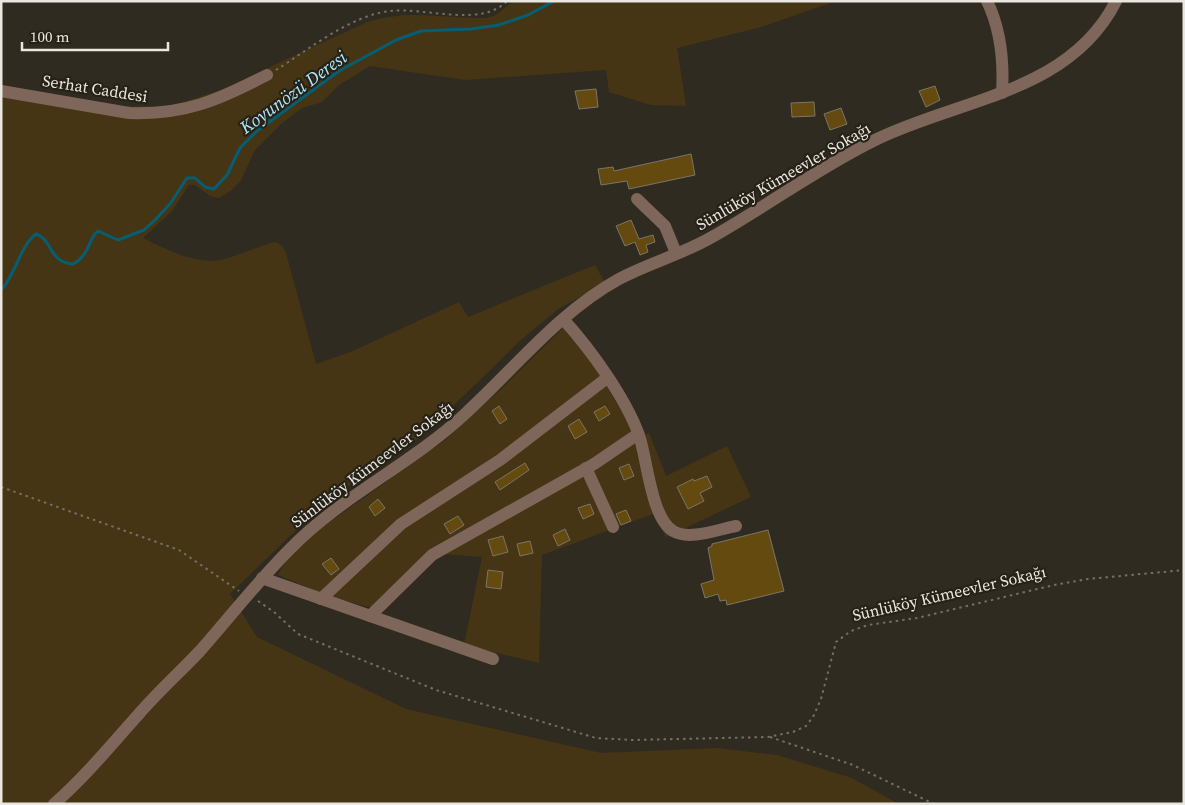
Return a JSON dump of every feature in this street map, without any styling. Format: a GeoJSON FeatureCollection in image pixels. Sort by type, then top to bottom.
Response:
{"type":"FeatureCollection","features":[{"type":"Feature","properties":{"kind":"street"},"geometry":{"type":"LineString","coordinates":[[987,1],[1000,41],[1003,73],[1002,93]]}},
{"type":"Feature","properties":{"kind":"street","name":"Sünlüköy Kümeevler Sokağı"},"geometry":{"type":"LineString","coordinates":[[54,804],[94,767],[138,715],[196,654],[289,549],[318,522],[454,424],[542,338],[606,287],[636,271],[708,240],[801,182],[875,140],[910,124],[1002,93],[1041,76],[1069,57],[1104,22],[1116,1]]}},
{"type":"Feature","properties":{"kind":"street","name":"Serhat Caddesi"},"geometry":{"type":"LineString","coordinates":[[1,91],[129,113],[149,114],[174,112],[209,103],[267,75]]}},
{"type":"Feature","properties":{"kind":"street"},"geometry":{"type":"LineString","coordinates":[[637,199],[665,226],[676,253]]}},
{"type":"Feature","properties":{"kind":"street"},"geometry":{"type":"LineString","coordinates":[[564,320],[607,378],[638,434],[650,486],[667,526],[678,533],[693,534],[736,526]]}},
{"type":"Feature","properties":{"kind":"street"},"geometry":{"type":"LineString","coordinates":[[321,599],[401,524],[500,460],[607,378]]}},
{"type":"Feature","properties":{"kind":"street"},"geometry":{"type":"LineString","coordinates":[[370,616],[432,555],[586,468],[638,434]]}},
{"type":"Feature","properties":{"kind":"street"},"geometry":{"type":"LineString","coordinates":[[586,468],[613,527]]}},
{"type":"Feature","properties":{"kind":"street"},"geometry":{"type":"LineString","coordinates":[[262,578],[493,659]]}},
{"type":"Feature","properties":{"kind":"path"},"geometry":{"type":"LineString","coordinates":[[267,75],[324,38],[381,12],[405,11],[482,15],[495,12],[507,1]]}},
{"type":"Feature","properties":{"kind":"path"},"geometry":{"type":"LineString","coordinates":[[1,487],[179,550],[247,596]]}},
{"type":"Feature","properties":{"kind":"path","name":"Sünlüköy Kümeevler Sokağı"},"geometry":{"type":"LineString","coordinates":[[247,596],[274,612],[298,634],[436,690],[580,734],[614,740],[768,737],[793,732],[806,726],[813,717],[821,699],[836,642],[852,631],[868,625],[917,618],[1054,585],[1097,578],[1184,570]]}},
{"type":"Feature","properties":{"kind":"path"},"geometry":{"type":"LineString","coordinates":[[768,737],[853,764],[934,804]]}},
{"type":"Feature","properties":{"kind":"shaded area"},"geometry":{"type":"Polygon","coordinates":[[[513,1],[836,1],[761,27],[677,48],[686,106],[651,105],[609,92],[606,70],[465,80],[370,66],[339,85],[322,102],[302,108],[281,124],[255,150],[241,180],[232,190],[219,198],[210,196],[195,185],[189,185],[172,211],[143,238],[180,255],[210,261],[227,258],[276,242],[282,246],[286,253],[316,364],[353,351],[459,302],[468,317],[595,265],[605,283],[558,309],[522,339],[422,436],[325,502],[230,594],[257,637],[406,709],[601,753],[716,748],[777,755],[852,778],[899,804],[1,804],[1,85],[118,106],[167,107],[218,91],[365,23],[396,16],[411,15],[486,18],[496,15],[513,1]]]}},
{"type":"Feature","properties":{"kind":"shaded area"},"geometry":{"type":"Polygon","coordinates":[[[565,326],[601,376],[638,439],[649,433],[666,476],[727,446],[751,497],[666,537],[653,514],[542,555],[539,663],[464,645],[482,557],[442,554],[384,611],[332,597],[278,575],[284,564],[310,536],[444,441],[500,390],[565,326]]]}},
{"type":"Feature","properties":{"kind":"building"},"geometry":{"type":"Polygon","coordinates":[[[935,86],[940,100],[926,107],[919,91],[935,86]]]}},
{"type":"Feature","properties":{"kind":"building"},"geometry":{"type":"Polygon","coordinates":[[[596,89],[598,107],[579,109],[575,91],[596,89]]]}},
{"type":"Feature","properties":{"kind":"building"},"geometry":{"type":"Polygon","coordinates":[[[814,102],[815,116],[792,117],[791,103],[814,102]]]}},
{"type":"Feature","properties":{"kind":"building"},"geometry":{"type":"Polygon","coordinates":[[[841,108],[847,124],[830,130],[824,114],[841,108]]]}},
{"type":"Feature","properties":{"kind":"building"},"geometry":{"type":"Polygon","coordinates":[[[691,154],[695,175],[629,189],[627,181],[601,185],[598,169],[613,167],[614,171],[691,154]]]}},
{"type":"Feature","properties":{"kind":"building"},"geometry":{"type":"Polygon","coordinates":[[[631,220],[639,239],[653,235],[655,242],[646,245],[648,252],[640,255],[635,242],[625,246],[616,226],[631,220]]]}},
{"type":"Feature","properties":{"kind":"building"},"geometry":{"type":"Polygon","coordinates":[[[499,406],[507,419],[500,424],[492,411],[499,406]]]}},
{"type":"Feature","properties":{"kind":"building"},"geometry":{"type":"Polygon","coordinates":[[[605,406],[610,414],[599,421],[594,412],[605,406]]]}},
{"type":"Feature","properties":{"kind":"building"},"geometry":{"type":"Polygon","coordinates":[[[579,419],[587,432],[575,439],[568,426],[579,419]]]}},
{"type":"Feature","properties":{"kind":"building"},"geometry":{"type":"Polygon","coordinates":[[[525,463],[529,470],[500,490],[495,482],[525,463]]]}},
{"type":"Feature","properties":{"kind":"building"},"geometry":{"type":"Polygon","coordinates":[[[629,464],[634,476],[624,480],[619,468],[629,464]]]}},
{"type":"Feature","properties":{"kind":"building"},"geometry":{"type":"Polygon","coordinates":[[[707,476],[712,487],[700,493],[704,501],[688,509],[677,487],[693,479],[694,481],[707,476]]]}},
{"type":"Feature","properties":{"kind":"building"},"geometry":{"type":"Polygon","coordinates":[[[378,499],[385,508],[375,516],[369,507],[378,499]]]}},
{"type":"Feature","properties":{"kind":"building"},"geometry":{"type":"Polygon","coordinates":[[[590,504],[594,514],[583,519],[578,508],[590,504]]]}},
{"type":"Feature","properties":{"kind":"building"},"geometry":{"type":"Polygon","coordinates":[[[626,510],[631,521],[621,525],[616,514],[626,510]]]}},
{"type":"Feature","properties":{"kind":"building"},"geometry":{"type":"Polygon","coordinates":[[[458,516],[464,525],[450,534],[444,524],[458,516]]]}},
{"type":"Feature","properties":{"kind":"building"},"geometry":{"type":"Polygon","coordinates":[[[565,529],[570,540],[558,546],[553,535],[565,529]]]}},
{"type":"Feature","properties":{"kind":"building"},"geometry":{"type":"Polygon","coordinates":[[[768,530],[784,591],[727,605],[726,600],[720,601],[718,594],[705,598],[701,584],[714,580],[708,548],[712,544],[768,530]]]}},
{"type":"Feature","properties":{"kind":"building"},"geometry":{"type":"Polygon","coordinates":[[[503,536],[508,552],[493,556],[488,540],[503,536]]]}},
{"type":"Feature","properties":{"kind":"building"},"geometry":{"type":"Polygon","coordinates":[[[530,541],[533,553],[520,556],[517,544],[530,541]]]}},
{"type":"Feature","properties":{"kind":"building"},"geometry":{"type":"Polygon","coordinates":[[[331,558],[339,569],[331,575],[322,564],[331,558]]]}},
{"type":"Feature","properties":{"kind":"building"},"geometry":{"type":"Polygon","coordinates":[[[488,570],[503,572],[501,589],[486,587],[488,570]]]}},
{"type":"Feature","properties":{"kind":"waterway","name":"Koyunözü Deresi"},"geometry":{"type":"LineString","coordinates":[[1,290],[10,277],[25,246],[36,234],[46,241],[59,260],[73,264],[83,256],[92,238],[98,231],[118,240],[144,230],[170,204],[187,178],[195,178],[205,187],[214,189],[227,175],[240,148],[257,131],[339,71],[396,40],[421,31],[471,29],[499,25],[528,15],[554,1]]}}]}
